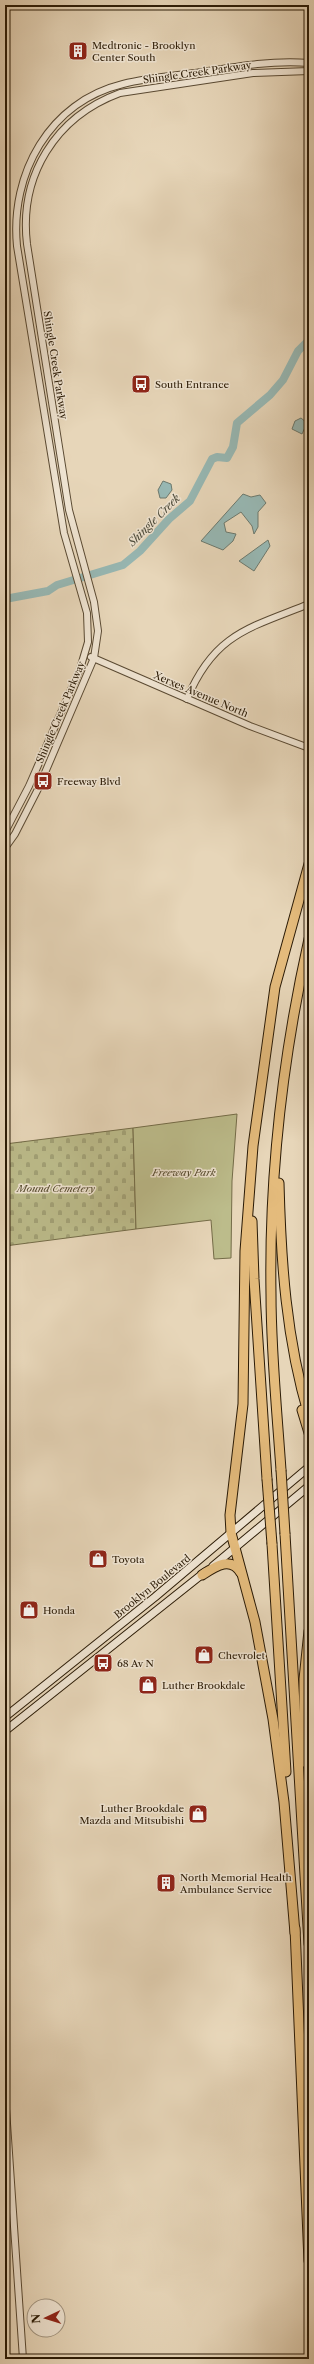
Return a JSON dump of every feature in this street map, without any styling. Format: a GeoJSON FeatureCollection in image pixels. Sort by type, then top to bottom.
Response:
{"type":"FeatureCollection","features":[{"type":"Feature","properties":{"kind":"highway"},"geometry":{"type":"LineString","coordinates":[[295,1933],[285,1808],[273,1719],[255,1622],[231,1533],[231,1499],[243,1404],[245,1251],[248,1192],[257,1110],[275,987],[309,864]]}},
{"type":"Feature","properties":{"kind":"highway"},"geometry":{"type":"LineString","coordinates":[[309,939],[289,1041],[279,1124],[272,1214],[271,1294],[309,1944]]}},
{"type":"Feature","properties":{"kind":"highway"},"geometry":{"type":"LineString","coordinates":[[257,1110],[252,1240],[295,1933],[309,2261]]}},
{"type":"Feature","properties":{"kind":"highway"},"geometry":{"type":"LineString","coordinates":[[279,1124],[280,1234],[286,1305],[294,1359],[308,1411]]}},
{"type":"Feature","properties":{"kind":"highway"},"geometry":{"type":"LineString","coordinates":[[286,1305],[284,1320],[288,1357],[309,1433]]}},
{"type":"Feature","properties":{"kind":"highway"},"geometry":{"type":"LineString","coordinates":[[202,1575],[214,1567],[227,1563],[237,1567],[244,1577]]}},
{"type":"Feature","properties":{"kind":"highway"},"geometry":{"type":"LineString","coordinates":[[301,1789],[304,1763],[304,1679],[309,1631]]}},
{"type":"Feature","properties":{"kind":"main road","name":"Brooklyn Boulevard"},"geometry":{"type":"LineString","coordinates":[[5,1717],[231,1533],[309,1467]]}},
{"type":"Feature","properties":{"kind":"main road"},"geometry":{"type":"LineString","coordinates":[[5,1731],[202,1575],[309,1486]]}},
{"type":"Feature","properties":{"kind":"main road"},"geometry":{"type":"LineString","coordinates":[[5,1711],[28,1698]]}},
{"type":"Feature","properties":{"kind":"street","name":"Shingle Creek Parkway"},"geometry":{"type":"LineString","coordinates":[[5,832],[29,786],[86,654],[89,630],[87,613],[74,570],[61,515],[17,246],[15,228],[18,197],[28,168],[45,137],[76,106],[100,92],[122,84],[251,64],[309,63]]}},
{"type":"Feature","properties":{"kind":"street","name":"Shingle Creek Parkway"},"geometry":{"type":"LineString","coordinates":[[5,848],[15,834],[38,789],[94,658],[98,631],[90,587],[83,567],[69,510],[30,267],[25,226],[32,179],[48,148],[79,116],[106,98],[120,93],[253,73],[309,71]]}},
{"type":"Feature","properties":{"kind":"street"},"geometry":{"type":"LineString","coordinates":[[18,197],[28,200]]}},
{"type":"Feature","properties":{"kind":"street"},"geometry":{"type":"LineString","coordinates":[[187,699],[201,669],[226,641],[242,631],[309,604]]}},
{"type":"Feature","properties":{"kind":"street","name":"Xerxes Avenue North"},"geometry":{"type":"LineString","coordinates":[[86,654],[250,726],[309,748]]}},
{"type":"Feature","properties":{"kind":"street"},"geometry":{"type":"LineString","coordinates":[[5,2094],[23,2359]]}},
{"type":"Feature","properties":{"kind":"green space","name":"Freeway Park"},"geometry":{"type":"Polygon","coordinates":[[[237,1114],[232,1181],[231,1258],[214,1259],[211,1220],[136,1229],[133,1128],[237,1114]]]}},
{"type":"Feature","properties":{"kind":"green space","name":"Mound Cemetery"},"geometry":{"type":"Polygon","coordinates":[[[133,1128],[136,1229],[5,1246],[5,1144],[133,1128]]]}},
{"type":"Feature","properties":{"kind":"water"},"geometry":{"type":"Polygon","coordinates":[[[301,418],[307,423],[302,434],[292,429],[295,421],[301,418]]]}},
{"type":"Feature","properties":{"kind":"water"},"geometry":{"type":"Polygon","coordinates":[[[163,481],[171,484],[172,490],[166,498],[160,498],[158,490],[163,481]]]}},
{"type":"Feature","properties":{"kind":"water"},"geometry":{"type":"Polygon","coordinates":[[[243,494],[251,497],[260,495],[266,503],[258,512],[258,527],[254,534],[252,526],[241,512],[224,523],[226,532],[236,534],[233,541],[223,550],[201,541],[243,494]]]}},
{"type":"Feature","properties":{"kind":"water"},"geometry":{"type":"Polygon","coordinates":[[[268,540],[270,546],[254,571],[239,561],[268,540]]]}},
{"type":"Feature","properties":{"kind":"waterway","name":"Shingle Creek"},"geometry":{"type":"LineString","coordinates":[[5,599],[48,591],[57,585],[123,565],[140,551],[169,519],[190,501],[212,459],[217,457],[227,458],[233,447],[237,423],[270,395],[283,380],[298,351],[309,340]]}},
{"type":"Feature","properties":{"kind":"place","name":"Medtronic - Brooklyn Center South"},"geometry":{"type":"Point","coordinates":[78,51]}},
{"type":"Feature","properties":{"kind":"place","name":"South Entrance"},"geometry":{"type":"Point","coordinates":[141,384]}},
{"type":"Feature","properties":{"kind":"place","name":"Freeway Blvd"},"geometry":{"type":"Point","coordinates":[43,781]}},
{"type":"Feature","properties":{"kind":"place","name":"Toyota"},"geometry":{"type":"Point","coordinates":[98,1559]}},
{"type":"Feature","properties":{"kind":"place","name":"Honda"},"geometry":{"type":"Point","coordinates":[29,1610]}},
{"type":"Feature","properties":{"kind":"place","name":"Chevrolet"},"geometry":{"type":"Point","coordinates":[204,1655]}},
{"type":"Feature","properties":{"kind":"place","name":"68 Av N"},"geometry":{"type":"Point","coordinates":[103,1663]}},
{"type":"Feature","properties":{"kind":"place","name":"Luther Brookdale"},"geometry":{"type":"Point","coordinates":[148,1685]}},
{"type":"Feature","properties":{"kind":"place","name":"Luther Brookdale Mazda and Mitsubishi"},"geometry":{"type":"Point","coordinates":[198,1814]}},
{"type":"Feature","properties":{"kind":"place","name":"North Memorial Health Ambulance Service"},"geometry":{"type":"Point","coordinates":[166,1883]}}]}
